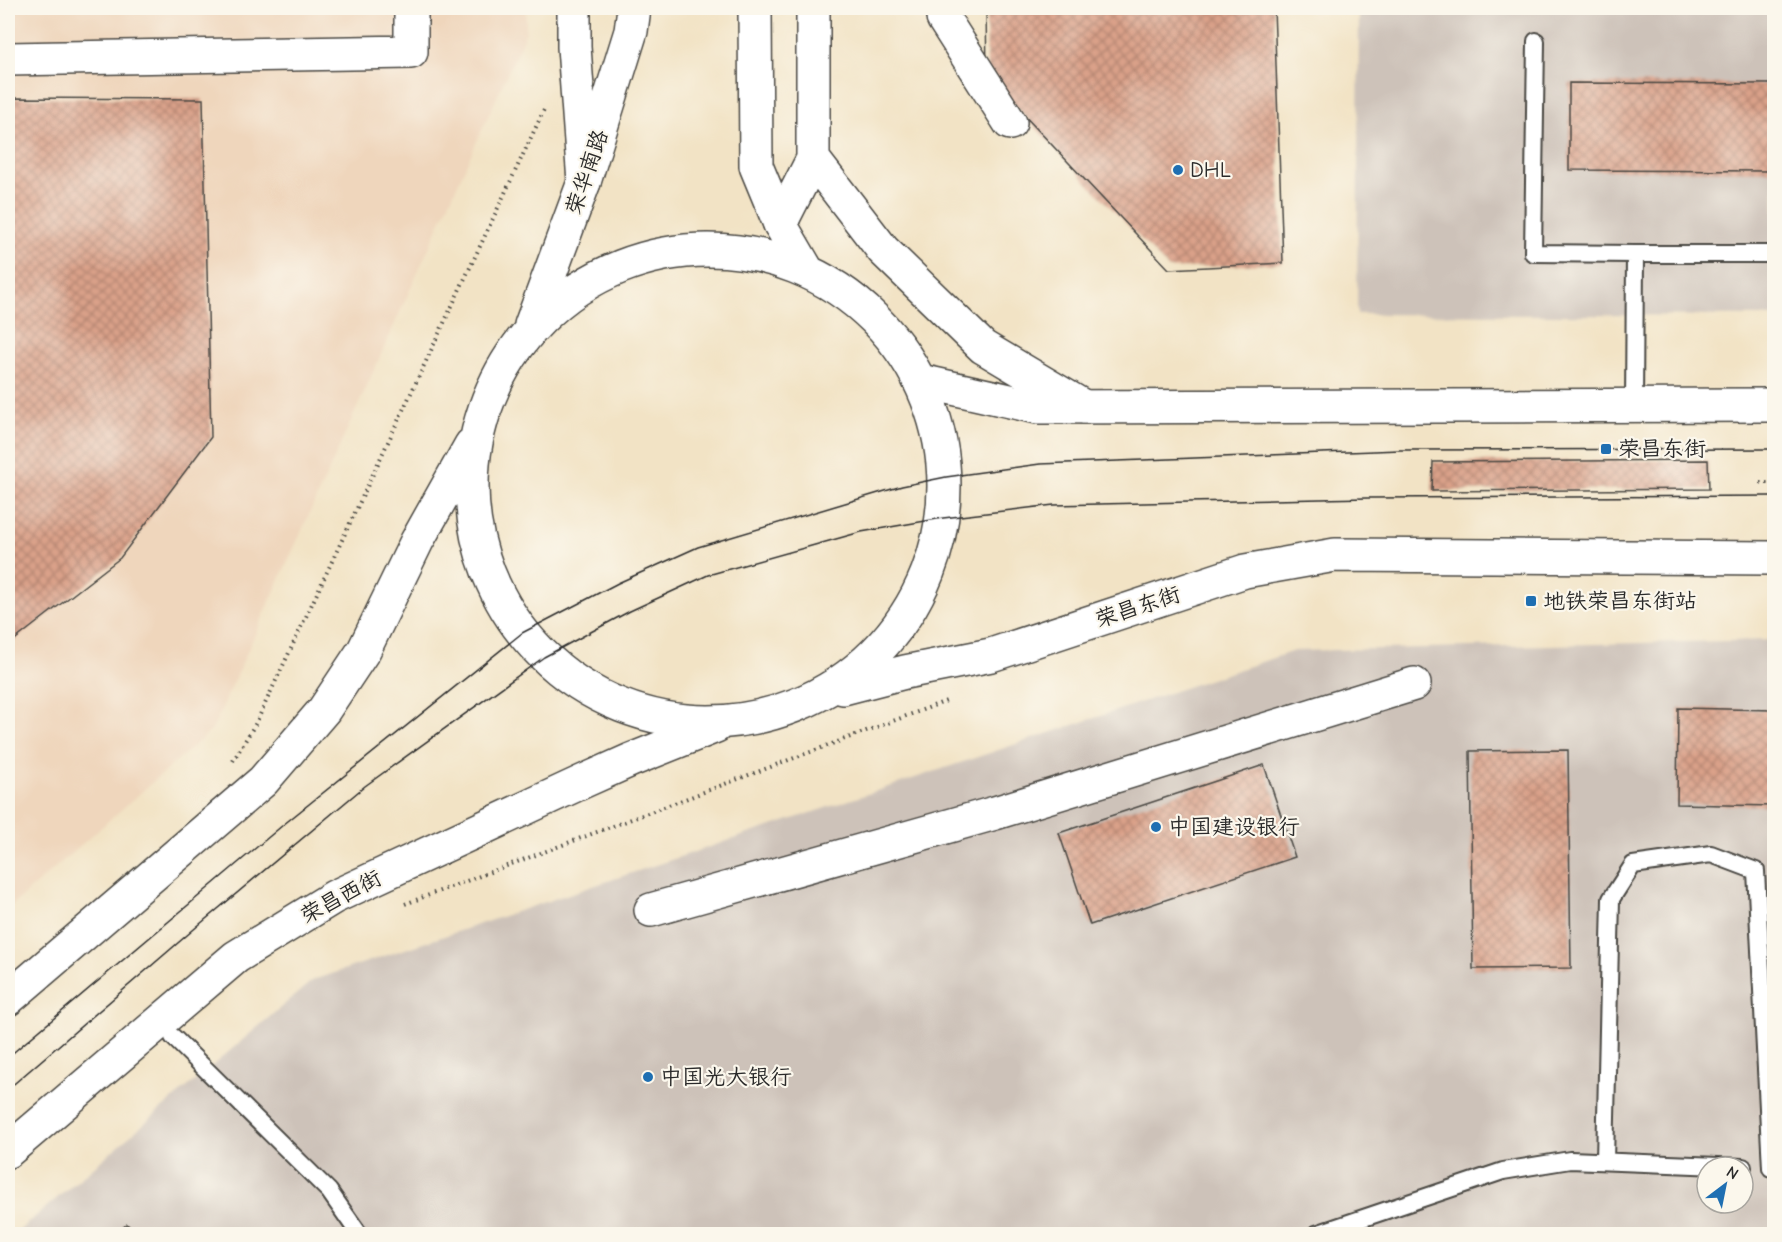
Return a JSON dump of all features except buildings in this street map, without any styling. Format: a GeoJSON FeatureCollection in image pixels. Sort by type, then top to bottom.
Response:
{"type":"FeatureCollection","features":[{"type":"Feature","properties":{"kind":"main road"},"geometry":{"type":"LineString","coordinates":[[8,59],[411,52],[411,8]]}},
{"type":"Feature","properties":{"kind":"main road"},"geometry":{"type":"LineString","coordinates":[[574,8],[574,47],[584,182]]}},
{"type":"Feature","properties":{"kind":"main road","name":"荣华南路"},"geometry":{"type":"LineString","coordinates":[[527,333],[584,182],[631,31],[634,8]]}},
{"type":"Feature","properties":{"kind":"main road"},"geometry":{"type":"LineString","coordinates":[[755,8],[756,166],[780,224],[808,272]]}},
{"type":"Feature","properties":{"kind":"main road"},"geometry":{"type":"LineString","coordinates":[[780,224],[813,159],[813,8]]}},
{"type":"Feature","properties":{"kind":"main road"},"geometry":{"type":"LineString","coordinates":[[943,8],[943,18],[1010,123]]}},
{"type":"Feature","properties":{"kind":"main road"},"geometry":{"type":"LineString","coordinates":[[813,159],[883,250],[983,347],[1084,407]]}},
{"type":"Feature","properties":{"kind":"main road"},"geometry":{"type":"LineString","coordinates":[[8,999],[263,782],[324,710],[364,650],[417,541],[476,436],[492,387],[527,333],[569,294],[608,272],[648,257],[677,252],[708,249],[746,253],[808,272],[854,300],[890,335],[921,381],[939,430],[946,477],[944,518],[934,562],[911,611],[878,653],[829,691],[780,713],[724,723],[649,716],[589,691],[544,657],[522,633],[504,606],[483,561],[471,498],[476,436]]}},
{"type":"Feature","properties":{"kind":"main road"},"geometry":{"type":"LineString","coordinates":[[921,381],[1036,407],[1774,405]]}},
{"type":"Feature","properties":{"kind":"main road","name":"荣昌东街"},"geometry":{"type":"LineString","coordinates":[[829,691],[905,672],[991,655],[1245,571],[1335,555],[1774,558]]}},
{"type":"Feature","properties":{"kind":"main road"},"geometry":{"type":"LineString","coordinates":[[651,910],[995,813],[1414,684]]}},
{"type":"Feature","properties":{"kind":"main road","name":"荣昌西街"},"geometry":{"type":"LineString","coordinates":[[8,1151],[236,957],[334,897],[631,760],[724,723]]}},
{"type":"Feature","properties":{"kind":"lane"},"geometry":{"type":"LineString","coordinates":[[1536,41],[1533,253],[1774,254]]}},
{"type":"Feature","properties":{"kind":"lane"},"geometry":{"type":"LineString","coordinates":[[1634,406],[1635,254]]}},
{"type":"Feature","properties":{"kind":"lane"},"geometry":{"type":"LineString","coordinates":[[1605,1161],[1611,899],[1633,865],[1711,854],[1756,871],[1773,1168],[1755,1167]]}},
{"type":"Feature","properties":{"kind":"lane"},"geometry":{"type":"LineString","coordinates":[[173,1037],[329,1191],[359,1234]]}},
{"type":"Feature","properties":{"kind":"lane"},"geometry":{"type":"LineString","coordinates":[[1316,1234],[1503,1171],[1570,1160],[1695,1165]]}},
{"type":"Feature","properties":{"kind":"path"},"geometry":{"type":"LineString","coordinates":[[232,763],[257,721],[549,101]]}},
{"type":"Feature","properties":{"kind":"path"},"geometry":{"type":"LineString","coordinates":[[1760,483],[1774,483]]}},
{"type":"Feature","properties":{"kind":"path"},"geometry":{"type":"LineString","coordinates":[[405,904],[950,699],[956,692]]}},
{"type":"Feature","properties":{"kind":"shaded area"},"geometry":{"type":"Polygon","coordinates":[[[8,8],[526,8],[526,32],[212,730],[8,909],[8,8]]]}},
{"type":"Feature","properties":{"kind":"shaded area"},"geometry":{"type":"Polygon","coordinates":[[[1359,8],[1774,8],[1774,316],[1357,314],[1359,8]]]}},
{"type":"Feature","properties":{"kind":"shaded area"},"geometry":{"type":"Polygon","coordinates":[[[1774,640],[1774,1234],[15,1234],[313,980],[1294,651],[1774,640]]]}},
{"type":"Feature","properties":{"kind":"tram line"},"geometry":{"type":"LineString","coordinates":[[8,1057],[283,825],[522,633],[618,583],[698,547],[902,486],[946,477],[1040,464],[1400,450],[1774,449]]}},
{"type":"Feature","properties":{"kind":"tram line"},"geometry":{"type":"LineString","coordinates":[[8,1089],[365,786],[544,657],[630,611],[708,575],[861,532],[943,518],[1054,505],[1367,498],[1774,496]]}},
{"type":"Feature","properties":{"kind":"place","name":"DHL"},"geometry":{"type":"Point","coordinates":[1178,170]}},
{"type":"Feature","properties":{"kind":"place","name":"荣昌东街"},"geometry":{"type":"Point","coordinates":[1606,449]}},
{"type":"Feature","properties":{"kind":"place","name":"地铁荣昌东街站"},"geometry":{"type":"Point","coordinates":[1531,601]}},
{"type":"Feature","properties":{"kind":"place","name":"中国建设银行"},"geometry":{"type":"Point","coordinates":[1156,827]}},
{"type":"Feature","properties":{"kind":"place","name":"中国光大银行"},"geometry":{"type":"Point","coordinates":[648,1077]}}]}
